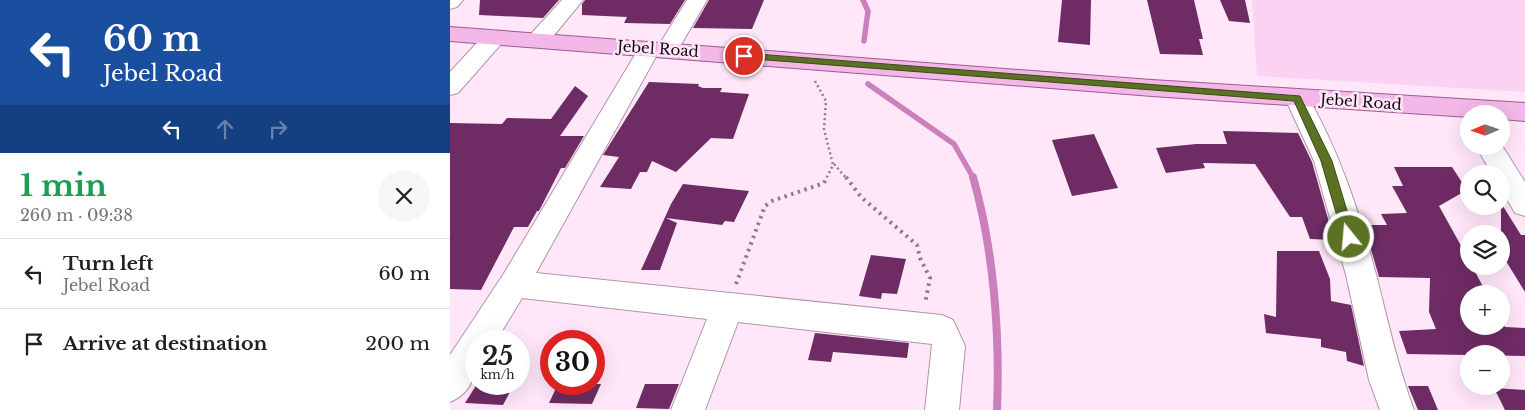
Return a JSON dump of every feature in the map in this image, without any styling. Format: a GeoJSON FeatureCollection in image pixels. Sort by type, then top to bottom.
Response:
{"type":"FeatureCollection","features":[{"type":"Feature","properties":{"kind":"main road","name":"Jebel Road"},"geometry":{"type":"LineString","coordinates":[[450,34],[1460,110]]}},
{"type":"Feature","properties":{"kind":"main road","name":"Jebel Road"},"geometry":{"type":"LineString","coordinates":[[1510,112],[1525,112]]}},
{"type":"Feature","properties":{"kind":"street"},"geometry":{"type":"LineString","coordinates":[[450,3],[453,0]]}},
{"type":"Feature","properties":{"kind":"street"},"geometry":{"type":"LineString","coordinates":[[538,40],[574,0]]}},
{"type":"Feature","properties":{"kind":"street"},"geometry":{"type":"LineString","coordinates":[[485,330],[658,49],[697,0]]}},
{"type":"Feature","properties":{"kind":"street"},"geometry":{"type":"LineString","coordinates":[[450,87],[494,38]]}},
{"type":"Feature","properties":{"kind":"street"},"geometry":{"type":"LineString","coordinates":[[1297,98],[1327,161],[1361,275],[1386,380],[1398,410]]}},
{"type":"Feature","properties":{"kind":"street"},"geometry":{"type":"LineString","coordinates":[[1494,155],[1525,205]]}},
{"type":"Feature","properties":{"kind":"street"},"geometry":{"type":"LineString","coordinates":[[514,284],[921,326],[942,330],[949,346],[942,410]]}},
{"type":"Feature","properties":{"kind":"street"},"geometry":{"type":"LineString","coordinates":[[688,410],[728,306]]}},
{"type":"Feature","properties":{"kind":"street"},"geometry":{"type":"LineString","coordinates":[[450,385],[465,361]]}},
{"type":"Feature","properties":{"kind":"path"},"geometry":{"type":"LineString","coordinates":[[802,61],[824,94],[826,101],[824,129],[834,164],[861,197],[917,245],[920,258],[930,278],[921,326]]}},
{"type":"Feature","properties":{"kind":"path"},"geometry":{"type":"LineString","coordinates":[[728,306],[765,206],[772,201],[824,182],[834,164]]}},
{"type":"Feature","properties":{"kind":"shaded area"},"geometry":{"type":"Polygon","coordinates":[[[1252,0],[1525,0],[1525,92],[1257,76],[1252,0]]]}},
{"type":"Feature","properties":{"kind":"building"},"geometry":{"type":"Polygon","coordinates":[[[480,0],[559,0],[543,18],[479,15],[480,0]]]}},
{"type":"Feature","properties":{"kind":"building"},"geometry":{"type":"Polygon","coordinates":[[[585,0],[685,0],[670,24],[624,23],[627,17],[582,15],[582,4],[585,0]]]}},
{"type":"Feature","properties":{"kind":"building"},"geometry":{"type":"Polygon","coordinates":[[[709,0],[764,0],[752,29],[693,28],[709,0]]]}},
{"type":"Feature","properties":{"kind":"building"},"geometry":{"type":"Polygon","coordinates":[[[1062,0],[1091,0],[1090,45],[1058,42],[1062,0]]]}},
{"type":"Feature","properties":{"kind":"building"},"geometry":{"type":"Polygon","coordinates":[[[1147,0],[1194,0],[1203,39],[1199,39],[1203,55],[1160,54],[1147,0]]]}},
{"type":"Feature","properties":{"kind":"building"},"geometry":{"type":"Polygon","coordinates":[[[1220,0],[1245,0],[1250,23],[1229,21],[1220,0]]]}},
{"type":"Feature","properties":{"kind":"building"},"geometry":{"type":"Polygon","coordinates":[[[649,82],[699,84],[698,86],[703,88],[722,88],[720,92],[749,94],[733,139],[711,138],[676,172],[652,161],[647,172],[640,172],[631,189],[600,187],[619,157],[603,155],[649,82]]]}},
{"type":"Feature","properties":{"kind":"building"},"geometry":{"type":"Polygon","coordinates":[[[575,86],[588,96],[560,136],[584,136],[565,168],[561,168],[539,211],[537,211],[528,227],[514,227],[481,290],[450,289],[450,123],[502,124],[507,118],[551,119],[575,86]]]}},
{"type":"Feature","properties":{"kind":"building"},"geometry":{"type":"Polygon","coordinates":[[[1223,131],[1298,133],[1312,162],[1334,240],[1310,239],[1302,217],[1290,217],[1255,164],[1203,163],[1205,168],[1166,173],[1156,148],[1196,144],[1227,144],[1223,131]]]}},
{"type":"Feature","properties":{"kind":"building"},"geometry":{"type":"Polygon","coordinates":[[[1094,134],[1118,188],[1072,196],[1052,140],[1094,134]]]}},
{"type":"Feature","properties":{"kind":"building"},"geometry":{"type":"Polygon","coordinates":[[[1394,167],[1452,167],[1460,179],[1460,194],[1439,206],[1460,244],[1460,275],[1477,275],[1482,285],[1460,285],[1460,335],[1510,335],[1510,327],[1525,328],[1525,356],[1510,356],[1510,345],[1460,345],[1460,355],[1407,354],[1399,331],[1436,329],[1429,312],[1430,278],[1379,277],[1364,225],[1387,225],[1381,214],[1407,213],[1392,186],[1403,186],[1394,167]]]}},
{"type":"Feature","properties":{"kind":"building"},"geometry":{"type":"Polygon","coordinates":[[[683,184],[749,191],[734,222],[725,221],[722,225],[666,218],[677,223],[660,270],[641,270],[671,204],[683,184]]]}},
{"type":"Feature","properties":{"kind":"building"},"geometry":{"type":"Polygon","coordinates":[[[1501,215],[1508,215],[1521,235],[1525,235],[1525,292],[1510,268],[1510,225],[1501,225],[1501,215]]]}},
{"type":"Feature","properties":{"kind":"building"},"geometry":{"type":"Polygon","coordinates":[[[1277,251],[1319,251],[1330,279],[1331,301],[1351,305],[1364,366],[1347,361],[1346,352],[1321,347],[1321,339],[1266,333],[1264,314],[1276,317],[1277,251]]]}},
{"type":"Feature","properties":{"kind":"building"},"geometry":{"type":"Polygon","coordinates":[[[871,255],[906,259],[897,294],[882,293],[881,299],[859,296],[871,255]]]}},
{"type":"Feature","properties":{"kind":"building"},"geometry":{"type":"Polygon","coordinates":[[[815,333],[909,343],[907,358],[833,352],[831,362],[808,360],[815,333]]]}},
{"type":"Feature","properties":{"kind":"building"},"geometry":{"type":"Polygon","coordinates":[[[645,384],[679,384],[669,409],[636,408],[645,384]]]}},
{"type":"Feature","properties":{"kind":"building"},"geometry":{"type":"Polygon","coordinates":[[[1408,386],[1428,386],[1438,410],[1418,410],[1408,386]]]}},
{"type":"Feature","properties":{"kind":"building"},"geometry":{"type":"Polygon","coordinates":[[[1510,389],[1525,390],[1525,410],[1505,410],[1498,395],[1510,395],[1510,389]]]}},
{"type":"Feature","properties":{"kind":"building"},"geometry":{"type":"Polygon","coordinates":[[[470,395],[508,395],[503,405],[465,403],[470,395]]]}},
{"type":"Feature","properties":{"kind":"building"},"geometry":{"type":"Polygon","coordinates":[[[553,395],[596,395],[592,404],[549,403],[553,395]]]}},
{"type":"Feature","properties":{"kind":"waterway"},"geometry":{"type":"LineString","coordinates":[[863,0],[868,11],[864,41]]}},
{"type":"Feature","properties":{"kind":"waterway"},"geometry":{"type":"LineString","coordinates":[[868,84],[954,144],[973,177]]}},
{"type":"Feature","properties":{"kind":"waterway"},"geometry":{"type":"LineString","coordinates":[[973,177],[991,263],[996,323],[997,410]]}},
{"type":"Feature","properties":{"kind":"route"},"geometry":{"type":"LineString","coordinates":[[744,56],[1297,98],[1327,161],[1349,237]]}}]}
